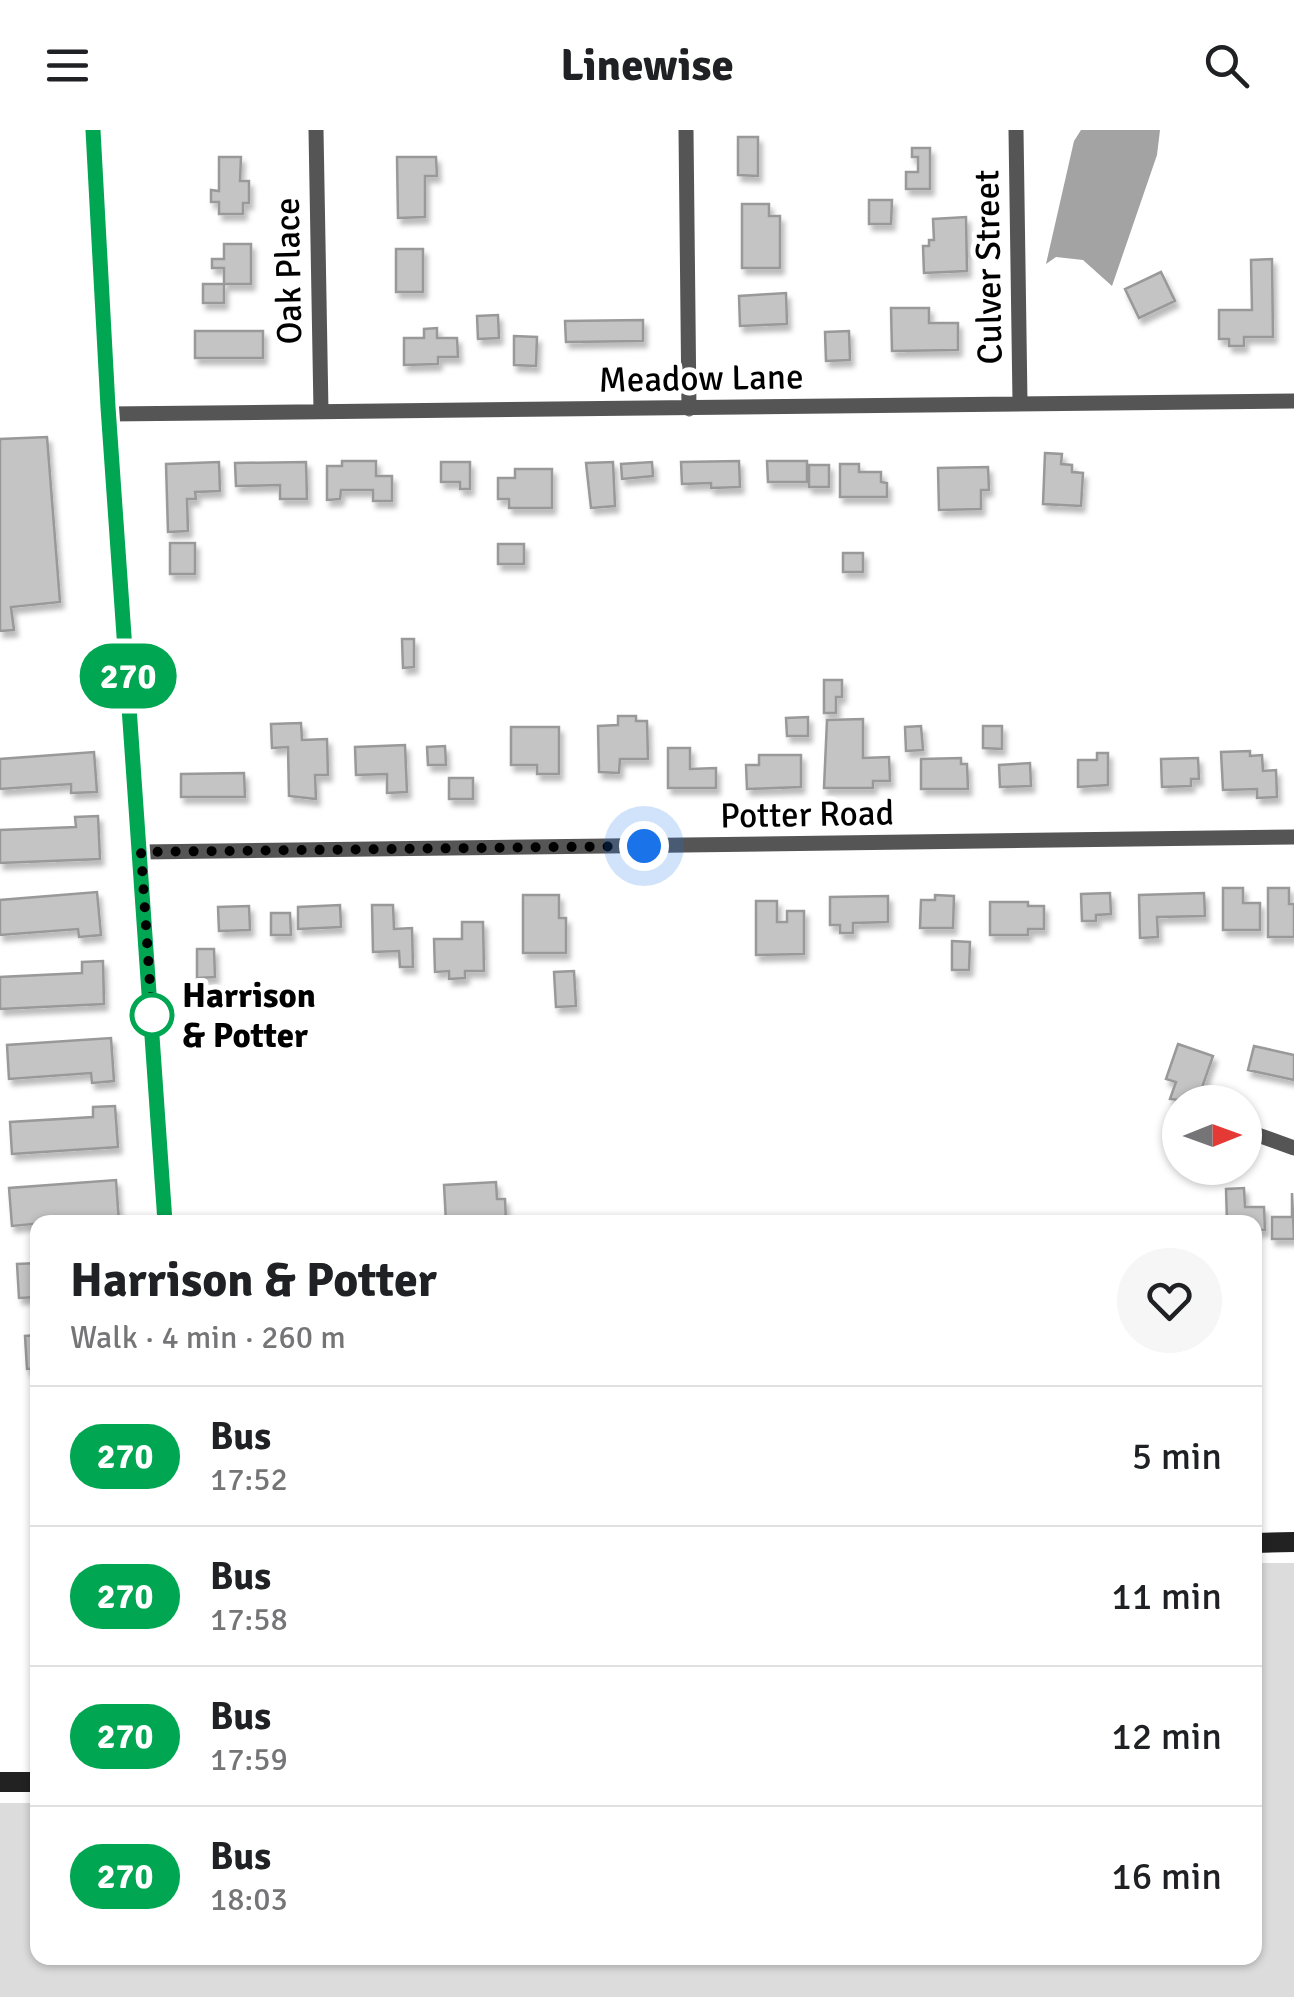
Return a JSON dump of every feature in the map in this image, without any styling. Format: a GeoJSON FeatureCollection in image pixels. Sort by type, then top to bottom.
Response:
{"type":"FeatureCollection","features":[{"type":"Feature","properties":{"kind":"street"},"geometry":{"type":"LineString","coordinates":[[94,130],[109,414],[165,1215]]}},
{"type":"Feature","properties":{"kind":"street","name":"Oak Place"},"geometry":{"type":"LineString","coordinates":[[316,130],[321,411]]}},
{"type":"Feature","properties":{"kind":"street"},"geometry":{"type":"LineString","coordinates":[[686,130],[688,409]]}},
{"type":"Feature","properties":{"kind":"street","name":"Culver Street"},"geometry":{"type":"LineString","coordinates":[[1016,130],[1020,402]]}},
{"type":"Feature","properties":{"kind":"street","name":"Meadow Lane"},"geometry":{"type":"LineString","coordinates":[[109,414],[1294,400]]}},
{"type":"Feature","properties":{"kind":"street","name":"Potter Road"},"geometry":{"type":"LineString","coordinates":[[141,852],[1294,837]]}},
{"type":"Feature","properties":{"kind":"street"},"geometry":{"type":"LineString","coordinates":[[1262,1136],[1294,1148]]}},
{"type":"Feature","properties":{"kind":"street"},"geometry":{"type":"LineString","coordinates":[[1262,1543],[1294,1542]]}},
{"type":"Feature","properties":{"kind":"street"},"geometry":{"type":"LineString","coordinates":[[0,1782],[30,1782]]}},
{"type":"Feature","properties":{"kind":"shaded area"},"geometry":{"type":"Polygon","coordinates":[[[1081,130],[1160,130],[1157,155],[1112,286],[1083,260],[1056,257],[1046,264],[1074,141],[1081,130]]]}},
{"type":"Feature","properties":{"kind":"shaded area"},"geometry":{"type":"Polygon","coordinates":[[[1262,1563],[1294,1563],[1294,1997],[0,1997],[0,1803],[30,1803],[30,1965],[1262,1965],[1262,1563]]]}},
{"type":"Feature","properties":{"kind":"building"},"geometry":{"type":"Polygon","coordinates":[[[738,137],[758,137],[758,176],[738,175],[738,137]]]}},
{"type":"Feature","properties":{"kind":"building"},"geometry":{"type":"Polygon","coordinates":[[[912,148],[930,148],[930,189],[906,189],[906,172],[918,172],[918,157],[912,157],[912,148]]]}},
{"type":"Feature","properties":{"kind":"building"},"geometry":{"type":"Polygon","coordinates":[[[219,157],[241,157],[240,181],[249,181],[249,203],[243,203],[243,214],[219,214],[219,202],[211,202],[211,190],[219,191],[219,157]]]}},
{"type":"Feature","properties":{"kind":"building"},"geometry":{"type":"Polygon","coordinates":[[[397,157],[436,157],[437,176],[425,176],[425,217],[398,218],[397,157]]]}},
{"type":"Feature","properties":{"kind":"building"},"geometry":{"type":"Polygon","coordinates":[[[869,200],[892,200],[891,224],[869,224],[869,200]]]}},
{"type":"Feature","properties":{"kind":"building"},"geometry":{"type":"Polygon","coordinates":[[[742,204],[769,204],[769,216],[780,216],[780,268],[742,268],[742,204]]]}},
{"type":"Feature","properties":{"kind":"building"},"geometry":{"type":"Polygon","coordinates":[[[966,217],[967,271],[924,273],[923,246],[934,240],[933,219],[966,217]]]}},
{"type":"Feature","properties":{"kind":"building"},"geometry":{"type":"Polygon","coordinates":[[[224,244],[251,244],[251,284],[224,284],[224,268],[212,268],[212,259],[224,259],[224,244]]]}},
{"type":"Feature","properties":{"kind":"building"},"geometry":{"type":"Polygon","coordinates":[[[396,249],[423,249],[423,292],[396,292],[396,249]]]}},
{"type":"Feature","properties":{"kind":"building"},"geometry":{"type":"Polygon","coordinates":[[[1272,259],[1273,337],[1244,337],[1244,346],[1229,346],[1229,339],[1219,339],[1219,310],[1252,310],[1251,260],[1272,259]]]}},
{"type":"Feature","properties":{"kind":"building"},"geometry":{"type":"Polygon","coordinates":[[[1161,272],[1175,301],[1139,318],[1125,289],[1161,272]]]}},
{"type":"Feature","properties":{"kind":"building"},"geometry":{"type":"Polygon","coordinates":[[[203,284],[224,284],[224,303],[203,303],[203,284]]]}},
{"type":"Feature","properties":{"kind":"building"},"geometry":{"type":"Polygon","coordinates":[[[786,293],[787,324],[740,326],[739,296],[786,293]]]}},
{"type":"Feature","properties":{"kind":"building"},"geometry":{"type":"Polygon","coordinates":[[[891,308],[929,308],[929,323],[958,323],[958,350],[892,351],[891,308]]]}},
{"type":"Feature","properties":{"kind":"building"},"geometry":{"type":"Polygon","coordinates":[[[498,315],[499,338],[478,339],[477,316],[498,315]]]}},
{"type":"Feature","properties":{"kind":"building"},"geometry":{"type":"Polygon","coordinates":[[[643,320],[643,341],[566,342],[565,321],[643,320]]]}},
{"type":"Feature","properties":{"kind":"building"},"geometry":{"type":"Polygon","coordinates":[[[437,328],[437,338],[457,338],[458,357],[438,357],[438,364],[404,365],[404,338],[424,338],[424,329],[437,328]]]}},
{"type":"Feature","properties":{"kind":"building"},"geometry":{"type":"Polygon","coordinates":[[[195,331],[263,331],[263,358],[195,358],[195,331]]]}},
{"type":"Feature","properties":{"kind":"building"},"geometry":{"type":"Polygon","coordinates":[[[849,331],[850,360],[826,361],[825,332],[849,331]]]}},
{"type":"Feature","properties":{"kind":"building"},"geometry":{"type":"Polygon","coordinates":[[[514,336],[537,337],[536,366],[514,365],[514,336]]]}},
{"type":"Feature","properties":{"kind":"building"},"geometry":{"type":"Polygon","coordinates":[[[47,437],[60,602],[11,607],[14,630],[0,631],[0,439],[47,437]]]}},
{"type":"Feature","properties":{"kind":"building"},"geometry":{"type":"Polygon","coordinates":[[[1045,453],[1062,454],[1061,464],[1072,465],[1072,472],[1083,473],[1081,506],[1043,504],[1045,453]]]}},
{"type":"Feature","properties":{"kind":"building"},"geometry":{"type":"Polygon","coordinates":[[[342,461],[376,461],[376,476],[392,476],[392,501],[373,501],[373,490],[341,490],[340,499],[327,500],[327,466],[342,466],[342,461]]]}},
{"type":"Feature","properties":{"kind":"building"},"geometry":{"type":"Polygon","coordinates":[[[739,461],[740,487],[682,484],[681,462],[739,461]]]}},
{"type":"Feature","properties":{"kind":"building"},"geometry":{"type":"Polygon","coordinates":[[[767,461],[807,461],[807,482],[768,482],[767,461]]]}},
{"type":"Feature","properties":{"kind":"building"},"geometry":{"type":"Polygon","coordinates":[[[219,462],[220,491],[195,492],[196,499],[187,499],[188,531],[168,532],[166,464],[219,462]]]}},
{"type":"Feature","properties":{"kind":"building"},"geometry":{"type":"Polygon","coordinates":[[[306,462],[307,499],[280,499],[280,485],[236,486],[235,463],[306,462]]]}},
{"type":"Feature","properties":{"kind":"building"},"geometry":{"type":"Polygon","coordinates":[[[441,462],[470,462],[470,489],[460,489],[460,482],[441,482],[441,462]]]}},
{"type":"Feature","properties":{"kind":"building"},"geometry":{"type":"Polygon","coordinates":[[[613,462],[615,506],[591,508],[586,463],[613,462]]]}},
{"type":"Feature","properties":{"kind":"building"},"geometry":{"type":"Polygon","coordinates":[[[652,462],[653,476],[622,479],[621,464],[652,462]]]}},
{"type":"Feature","properties":{"kind":"building"},"geometry":{"type":"Polygon","coordinates":[[[840,464],[859,464],[859,472],[881,472],[881,482],[887,483],[887,497],[840,497],[840,464]]]}},
{"type":"Feature","properties":{"kind":"building"},"geometry":{"type":"Polygon","coordinates":[[[809,465],[829,465],[829,487],[809,487],[809,465]]]}},
{"type":"Feature","properties":{"kind":"building"},"geometry":{"type":"Polygon","coordinates":[[[988,467],[989,490],[981,490],[981,509],[939,510],[938,468],[988,467]]]}},
{"type":"Feature","properties":{"kind":"building"},"geometry":{"type":"Polygon","coordinates":[[[515,469],[552,469],[552,508],[509,508],[509,499],[498,499],[498,478],[515,478],[515,469]]]}},
{"type":"Feature","properties":{"kind":"building"},"geometry":{"type":"Polygon","coordinates":[[[170,543],[195,543],[195,574],[170,574],[170,543]]]}},
{"type":"Feature","properties":{"kind":"building"},"geometry":{"type":"Polygon","coordinates":[[[498,544],[524,544],[524,564],[498,564],[498,544]]]}},
{"type":"Feature","properties":{"kind":"building"},"geometry":{"type":"Polygon","coordinates":[[[843,553],[863,553],[863,572],[843,572],[843,553]]]}},
{"type":"Feature","properties":{"kind":"building"},"geometry":{"type":"Polygon","coordinates":[[[402,639],[414,639],[414,667],[403,668],[402,639]]]}},
{"type":"Feature","properties":{"kind":"building"},"geometry":{"type":"Polygon","coordinates":[[[824,680],[842,680],[842,697],[836,697],[836,713],[824,713],[824,680]]]}},
{"type":"Feature","properties":{"kind":"building"},"geometry":{"type":"Polygon","coordinates":[[[618,716],[636,716],[636,721],[647,721],[648,759],[620,759],[619,773],[599,772],[598,726],[618,725],[618,716]]]}},
{"type":"Feature","properties":{"kind":"building"},"geometry":{"type":"Polygon","coordinates":[[[808,717],[808,736],[787,736],[786,718],[808,717]]]}},
{"type":"Feature","properties":{"kind":"building"},"geometry":{"type":"Polygon","coordinates":[[[863,719],[863,758],[889,757],[890,781],[873,781],[873,788],[824,788],[827,720],[863,719]]]}},
{"type":"Feature","properties":{"kind":"building"},"geometry":{"type":"Polygon","coordinates":[[[301,723],[302,740],[327,739],[328,775],[315,775],[316,799],[289,796],[288,747],[272,748],[271,724],[301,723]]]}},
{"type":"Feature","properties":{"kind":"building"},"geometry":{"type":"Polygon","coordinates":[[[921,726],[923,750],[906,751],[905,727],[921,726]]]}},
{"type":"Feature","properties":{"kind":"building"},"geometry":{"type":"Polygon","coordinates":[[[983,726],[1002,726],[1002,749],[983,748],[983,726]]]}},
{"type":"Feature","properties":{"kind":"building"},"geometry":{"type":"Polygon","coordinates":[[[511,727],[559,727],[559,774],[537,774],[537,765],[511,765],[511,727]]]}},
{"type":"Feature","properties":{"kind":"building"},"geometry":{"type":"Polygon","coordinates":[[[405,745],[407,792],[387,793],[387,774],[356,775],[355,747],[405,745]]]}},
{"type":"Feature","properties":{"kind":"building"},"geometry":{"type":"Polygon","coordinates":[[[445,746],[446,765],[428,765],[427,747],[445,746]]]}},
{"type":"Feature","properties":{"kind":"building"},"geometry":{"type":"Polygon","coordinates":[[[668,748],[690,748],[690,769],[716,768],[716,788],[668,788],[668,748]]]}},
{"type":"Feature","properties":{"kind":"building"},"geometry":{"type":"Polygon","coordinates":[[[1250,751],[1250,756],[1262,755],[1263,771],[1276,770],[1277,797],[1257,798],[1257,789],[1223,790],[1221,752],[1250,751]]]}},
{"type":"Feature","properties":{"kind":"building"},"geometry":{"type":"Polygon","coordinates":[[[94,752],[97,792],[71,793],[71,784],[0,789],[0,759],[94,752]]]}},
{"type":"Feature","properties":{"kind":"building"},"geometry":{"type":"Polygon","coordinates":[[[1097,753],[1108,753],[1108,785],[1078,787],[1078,760],[1097,760],[1097,753]]]}},
{"type":"Feature","properties":{"kind":"building"},"geometry":{"type":"Polygon","coordinates":[[[759,755],[801,755],[801,787],[747,789],[746,765],[759,765],[759,755]]]}},
{"type":"Feature","properties":{"kind":"building"},"geometry":{"type":"Polygon","coordinates":[[[961,758],[961,764],[967,764],[968,789],[921,789],[921,759],[961,758]]]}},
{"type":"Feature","properties":{"kind":"building"},"geometry":{"type":"Polygon","coordinates":[[[1198,758],[1199,779],[1191,779],[1191,786],[1162,787],[1161,759],[1198,758]]]}},
{"type":"Feature","properties":{"kind":"building"},"geometry":{"type":"Polygon","coordinates":[[[1030,763],[1031,786],[1000,787],[999,765],[1030,763]]]}},
{"type":"Feature","properties":{"kind":"building"},"geometry":{"type":"Polygon","coordinates":[[[244,773],[245,797],[181,797],[181,774],[244,773]]]}},
{"type":"Feature","properties":{"kind":"building"},"geometry":{"type":"Polygon","coordinates":[[[449,778],[473,778],[473,799],[449,799],[449,778]]]}},
{"type":"Feature","properties":{"kind":"building"},"geometry":{"type":"Polygon","coordinates":[[[98,816],[100,859],[0,863],[0,830],[76,827],[75,817],[98,816]]]}},
{"type":"Feature","properties":{"kind":"building"},"geometry":{"type":"Polygon","coordinates":[[[1223,888],[1243,888],[1243,903],[1260,903],[1260,930],[1223,930],[1223,888]]]}},
{"type":"Feature","properties":{"kind":"building"},"geometry":{"type":"Polygon","coordinates":[[[1268,888],[1289,888],[1289,904],[1294,904],[1294,937],[1268,937],[1268,888]]]}},
{"type":"Feature","properties":{"kind":"building"},"geometry":{"type":"Polygon","coordinates":[[[97,892],[101,935],[79,937],[78,929],[0,935],[0,900],[97,892]]]}},
{"type":"Feature","properties":{"kind":"building"},"geometry":{"type":"Polygon","coordinates":[[[1110,893],[1111,914],[1096,915],[1096,921],[1082,921],[1081,894],[1110,893]]]}},
{"type":"Feature","properties":{"kind":"building"},"geometry":{"type":"Polygon","coordinates":[[[1204,893],[1205,916],[1157,917],[1158,937],[1140,938],[1139,895],[1204,893]]]}},
{"type":"Feature","properties":{"kind":"building"},"geometry":{"type":"Polygon","coordinates":[[[523,895],[559,895],[559,918],[566,918],[566,953],[523,953],[523,895]]]}},
{"type":"Feature","properties":{"kind":"building"},"geometry":{"type":"Polygon","coordinates":[[[935,895],[954,896],[953,928],[920,928],[921,900],[935,900],[935,895]]]}},
{"type":"Feature","properties":{"kind":"building"},"geometry":{"type":"Polygon","coordinates":[[[888,896],[888,922],[853,923],[853,933],[840,933],[840,925],[830,925],[830,897],[888,896]]]}},
{"type":"Feature","properties":{"kind":"building"},"geometry":{"type":"Polygon","coordinates":[[[756,901],[777,901],[777,922],[787,922],[787,911],[804,911],[804,954],[756,955],[756,901]]]}},
{"type":"Feature","properties":{"kind":"building"},"geometry":{"type":"Polygon","coordinates":[[[990,902],[1044,906],[1044,929],[1028,929],[1028,935],[990,935],[990,902]]]}},
{"type":"Feature","properties":{"kind":"building"},"geometry":{"type":"Polygon","coordinates":[[[340,905],[341,927],[298,929],[298,907],[340,905]]]}},
{"type":"Feature","properties":{"kind":"building"},"geometry":{"type":"Polygon","coordinates":[[[372,905],[393,905],[394,929],[412,928],[413,967],[400,967],[399,951],[373,952],[372,905]]]}},
{"type":"Feature","properties":{"kind":"building"},"geometry":{"type":"Polygon","coordinates":[[[249,906],[250,930],[219,931],[218,907],[249,906]]]}},
{"type":"Feature","properties":{"kind":"building"},"geometry":{"type":"Polygon","coordinates":[[[271,913],[290,913],[291,935],[271,935],[271,913]]]}},
{"type":"Feature","properties":{"kind":"building"},"geometry":{"type":"Polygon","coordinates":[[[462,922],[483,922],[484,971],[465,971],[465,978],[449,979],[449,971],[435,972],[434,939],[462,939],[462,922]]]}},
{"type":"Feature","properties":{"kind":"building"},"geometry":{"type":"Polygon","coordinates":[[[952,941],[970,942],[969,970],[952,970],[952,941]]]}},
{"type":"Feature","properties":{"kind":"building"},"geometry":{"type":"Polygon","coordinates":[[[197,949],[214,949],[215,977],[197,978],[197,949]]]}},
{"type":"Feature","properties":{"kind":"building"},"geometry":{"type":"Polygon","coordinates":[[[103,961],[104,1004],[0,1009],[0,977],[82,973],[82,962],[103,961]]]}},
{"type":"Feature","properties":{"kind":"building"},"geometry":{"type":"Polygon","coordinates":[[[574,971],[576,1006],[556,1007],[554,972],[574,971]]]}},
{"type":"Feature","properties":{"kind":"building"},"geometry":{"type":"Polygon","coordinates":[[[111,1038],[114,1081],[92,1083],[91,1073],[9,1079],[7,1045],[111,1038]]]}},
{"type":"Feature","properties":{"kind":"building"},"geometry":{"type":"Polygon","coordinates":[[[1178,1044],[1213,1056],[1203,1085],[1175,1085],[1176,1082],[1166,1079],[1178,1044]]]}},
{"type":"Feature","properties":{"kind":"building"},"geometry":{"type":"Polygon","coordinates":[[[1254,1046],[1294,1055],[1294,1080],[1248,1070],[1254,1046]]]}},
{"type":"Feature","properties":{"kind":"building"},"geometry":{"type":"Polygon","coordinates":[[[115,1106],[118,1147],[12,1154],[10,1122],[93,1117],[93,1107],[115,1106]]]}},
{"type":"Feature","properties":{"kind":"building"},"geometry":{"type":"Polygon","coordinates":[[[116,1180],[118,1215],[30,1215],[30,1224],[12,1226],[9,1188],[116,1180]]]}},
{"type":"Feature","properties":{"kind":"building"},"geometry":{"type":"Polygon","coordinates":[[[496,1182],[497,1199],[505,1199],[506,1215],[446,1215],[444,1185],[496,1182]]]}},
{"type":"Feature","properties":{"kind":"building"},"geometry":{"type":"Polygon","coordinates":[[[1244,1188],[1245,1207],[1264,1207],[1265,1230],[1262,1215],[1227,1215],[1226,1189],[1244,1188]]]}},
{"type":"Feature","properties":{"kind":"building"},"geometry":{"type":"Polygon","coordinates":[[[1292,1193],[1294,1239],[1272,1239],[1272,1217],[1292,1217],[1292,1193]]]}},
{"type":"Feature","properties":{"kind":"building"},"geometry":{"type":"Polygon","coordinates":[[[30,1263],[30,1297],[19,1298],[17,1264],[30,1263]]]}},
{"type":"Feature","properties":{"kind":"building"},"geometry":{"type":"Polygon","coordinates":[[[25,1336],[30,1336],[30,1369],[27,1369],[25,1336]]]}},
{"type":"Feature","properties":{"kind":"bus line","name":"270"},"geometry":{"type":"LineString","coordinates":[[93,130],[108,407],[165,1215]]}},
{"type":"Feature","properties":{"kind":"place","name":"Harrison & Potter"},"geometry":{"type":"Point","coordinates":[152,1015]}},
{"type":"Feature","properties":{"kind":"route"},"geometry":{"type":"LineString","coordinates":[[152,1015],[141,852],[644,846]]}}]}
